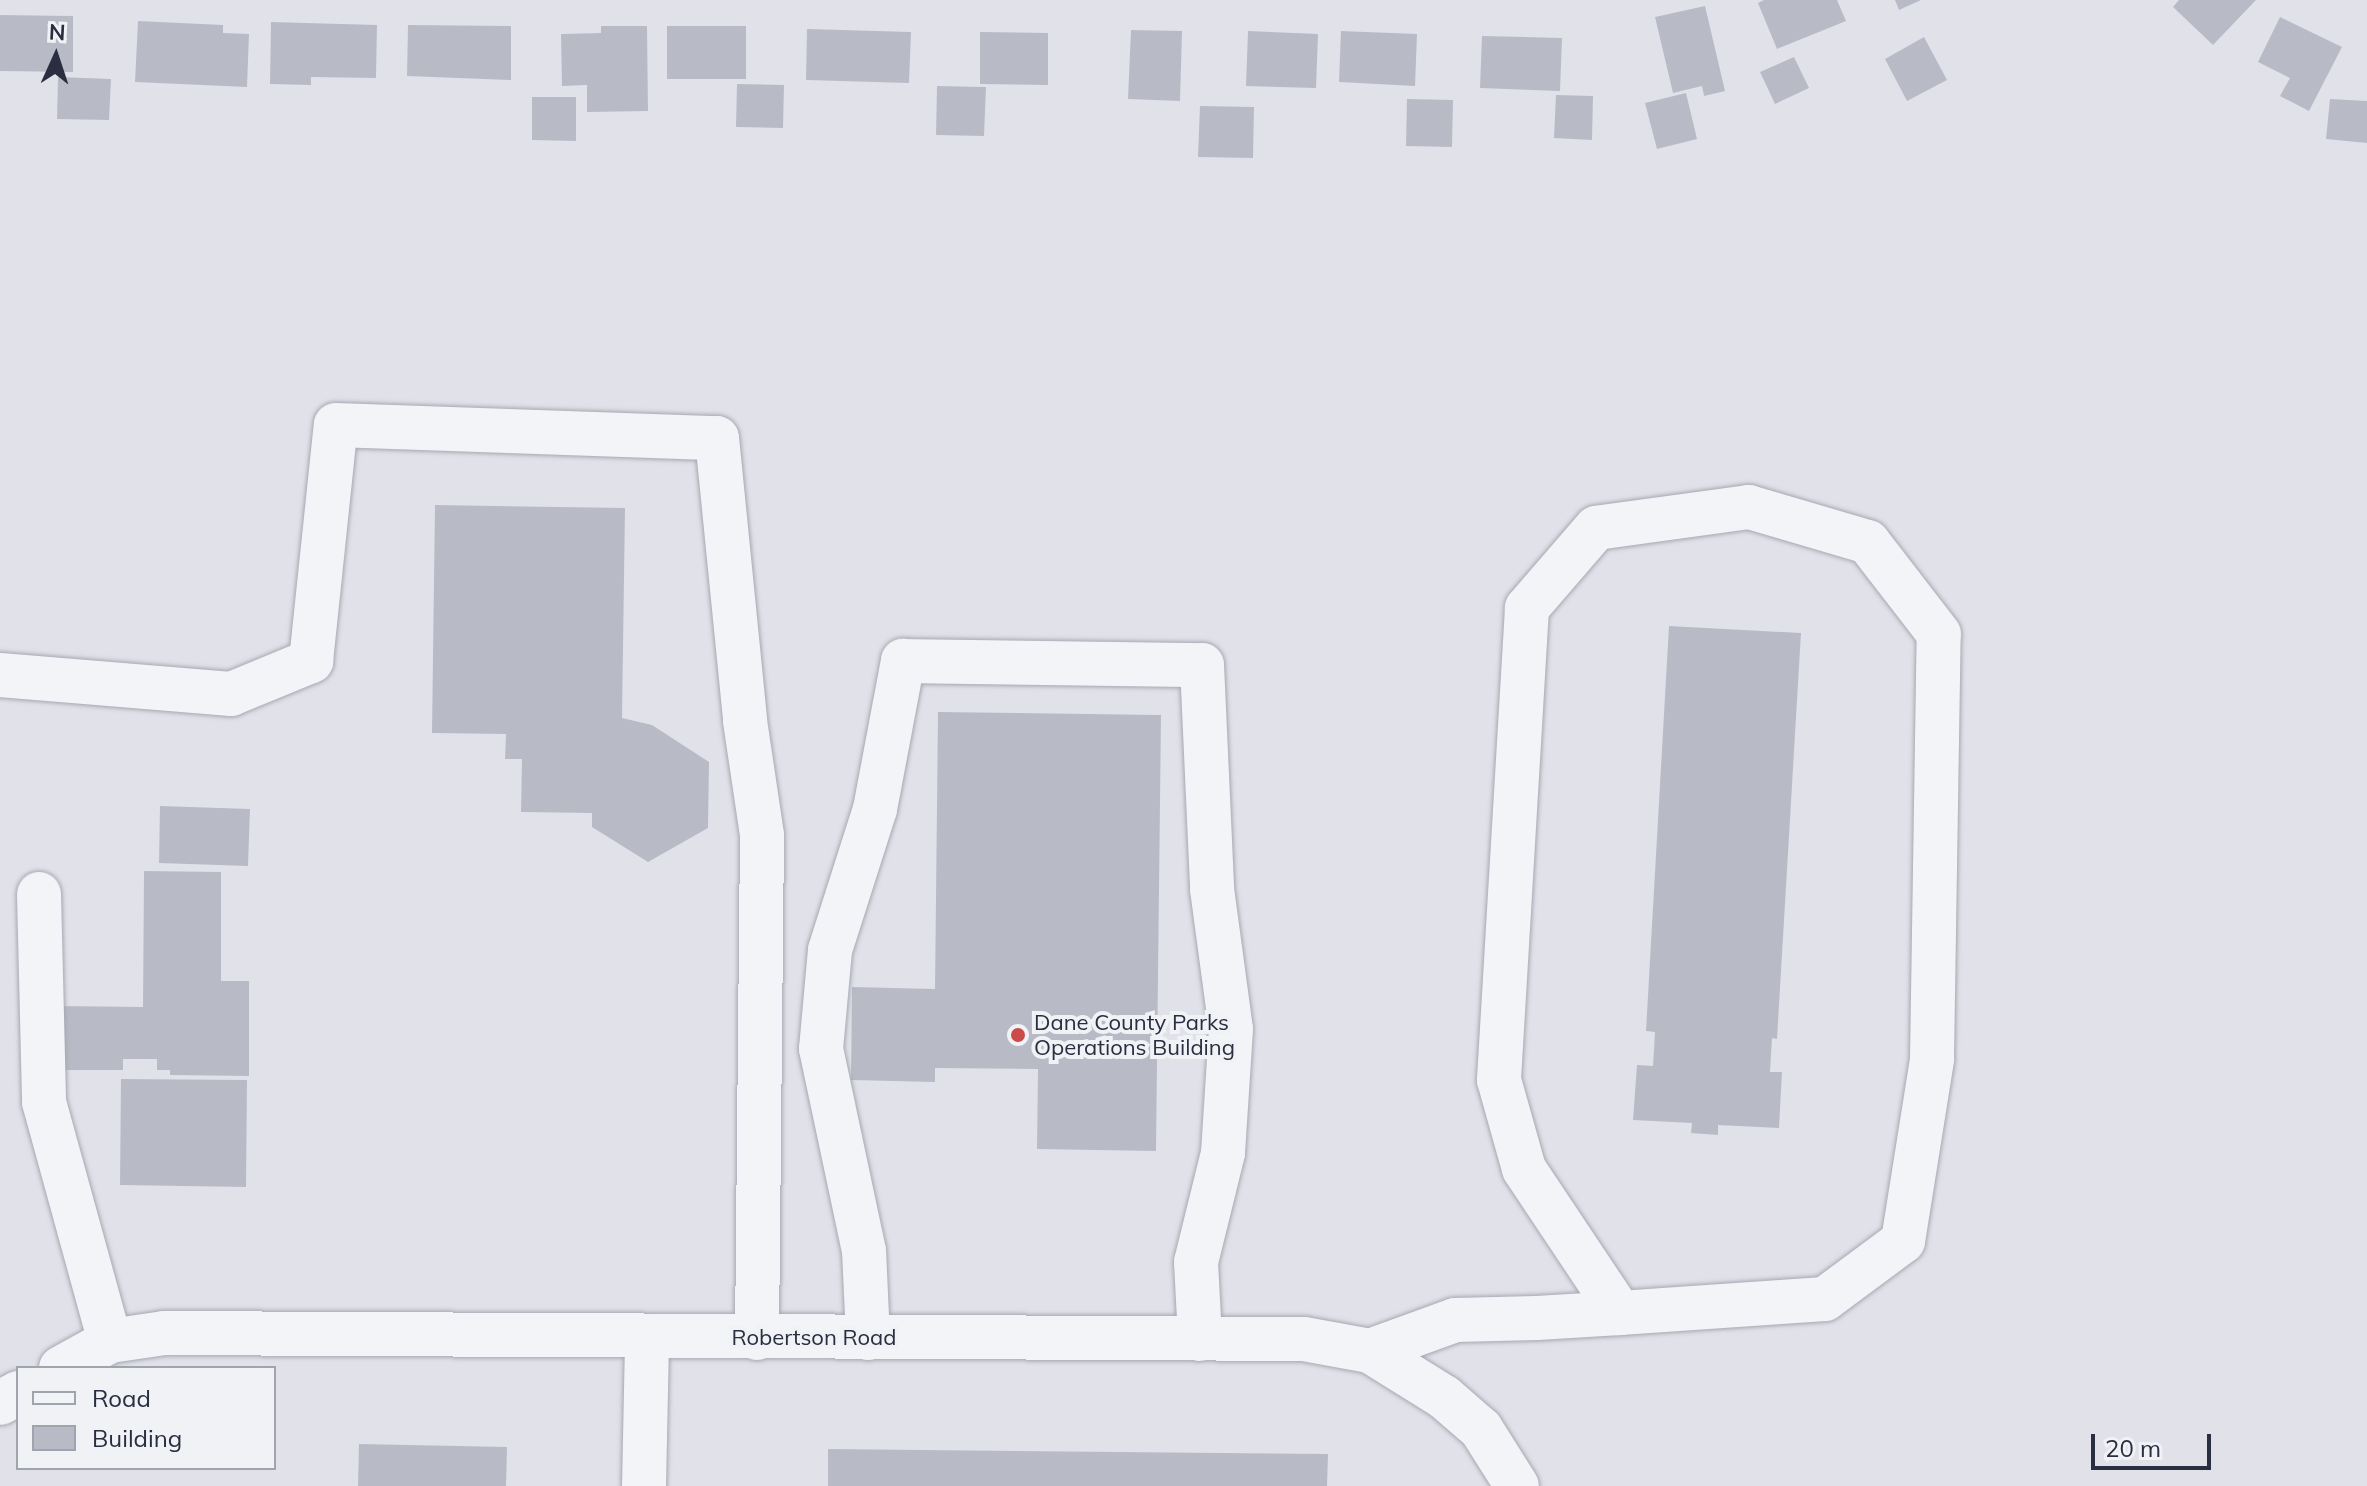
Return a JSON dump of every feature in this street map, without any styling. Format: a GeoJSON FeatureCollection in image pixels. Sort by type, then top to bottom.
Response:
{"type":"FeatureCollection","features":[{"type":"Feature","properties":{"kind":"street"},"geometry":{"type":"LineString","coordinates":[[0,675],[231,694],[311,661],[336,425],[717,438],[762,835],[757,1338]]}},
{"type":"Feature","properties":{"kind":"street"},"geometry":{"type":"LineString","coordinates":[[1370,1351],[1455,1320],[1620,1313],[1825,1299],[1903,1241],[1932,1059],[1939,634],[1868,542],[1749,507],[1596,528],[1527,608],[1499,1080],[1524,1169],[1620,1313]]}},
{"type":"Feature","properties":{"kind":"street"},"geometry":{"type":"LineString","coordinates":[[868,1338],[864,1251],[821,1049],[830,950],[875,809],[903,661],[1202,665],[1212,889],[1231,1029],[1223,1153],[1196,1262],[1200,1339]]}},
{"type":"Feature","properties":{"kind":"street"},"geometry":{"type":"LineString","coordinates":[[39,894],[44,1102],[110,1341]]}},
{"type":"Feature","properties":{"kind":"street","name":"Robertson Road"},"geometry":{"type":"LineString","coordinates":[[65,1366],[110,1341],[164,1333],[1304,1339],[1370,1351],[1444,1397],[1481,1429],[1517,1486]]}},
{"type":"Feature","properties":{"kind":"street"},"geometry":{"type":"LineString","coordinates":[[644,1486],[647,1337]]}},
{"type":"Feature","properties":{"kind":"building"},"geometry":{"type":"Polygon","coordinates":[[[1764,0],[1837,0],[1846,21],[1777,49],[1758,3],[1764,0]]]}},
{"type":"Feature","properties":{"kind":"building"},"geometry":{"type":"Polygon","coordinates":[[[1895,0],[1921,0],[1899,10],[1895,0]]]}},
{"type":"Feature","properties":{"kind":"building"},"geometry":{"type":"Polygon","coordinates":[[[2179,0],[2256,0],[2213,45],[2173,7],[2179,0]]]}},
{"type":"Feature","properties":{"kind":"building"},"geometry":{"type":"Polygon","coordinates":[[[1705,6],[1725,91],[1704,96],[1702,86],[1673,93],[1655,17],[1705,6]]]}},
{"type":"Feature","properties":{"kind":"building"},"geometry":{"type":"Polygon","coordinates":[[[0,15],[73,16],[73,72],[0,71],[0,15]]]}},
{"type":"Feature","properties":{"kind":"building"},"geometry":{"type":"Polygon","coordinates":[[[2280,17],[2342,47],[2309,111],[2280,96],[2290,78],[2258,62],[2280,17]]]}},
{"type":"Feature","properties":{"kind":"building"},"geometry":{"type":"Polygon","coordinates":[[[138,21],[223,25],[223,33],[249,34],[247,87],[135,82],[138,21]]]}},
{"type":"Feature","properties":{"kind":"building"},"geometry":{"type":"Polygon","coordinates":[[[271,22],[377,25],[376,78],[311,77],[311,85],[270,84],[271,22]]]}},
{"type":"Feature","properties":{"kind":"building"},"geometry":{"type":"Polygon","coordinates":[[[408,25],[511,26],[511,80],[407,76],[408,25]]]}},
{"type":"Feature","properties":{"kind":"building"},"geometry":{"type":"Polygon","coordinates":[[[601,26],[647,26],[648,111],[587,112],[587,85],[562,86],[561,34],[601,33],[601,26]]]}},
{"type":"Feature","properties":{"kind":"building"},"geometry":{"type":"Polygon","coordinates":[[[667,26],[746,26],[746,79],[667,79],[667,26]]]}},
{"type":"Feature","properties":{"kind":"building"},"geometry":{"type":"Polygon","coordinates":[[[807,29],[911,32],[909,83],[806,80],[807,29]]]}},
{"type":"Feature","properties":{"kind":"building"},"geometry":{"type":"Polygon","coordinates":[[[1131,30],[1182,31],[1180,101],[1128,99],[1131,30]]]}},
{"type":"Feature","properties":{"kind":"building"},"geometry":{"type":"Polygon","coordinates":[[[1248,31],[1318,34],[1316,88],[1246,86],[1248,31]]]}},
{"type":"Feature","properties":{"kind":"building"},"geometry":{"type":"Polygon","coordinates":[[[1341,31],[1417,34],[1415,86],[1339,82],[1341,31]]]}},
{"type":"Feature","properties":{"kind":"building"},"geometry":{"type":"Polygon","coordinates":[[[980,32],[1048,33],[1048,85],[980,84],[980,32]]]}},
{"type":"Feature","properties":{"kind":"building"},"geometry":{"type":"Polygon","coordinates":[[[1482,36],[1562,38],[1560,91],[1480,88],[1482,36]]]}},
{"type":"Feature","properties":{"kind":"building"},"geometry":{"type":"Polygon","coordinates":[[[1924,37],[1947,80],[1907,101],[1885,59],[1924,37]]]}},
{"type":"Feature","properties":{"kind":"building"},"geometry":{"type":"Polygon","coordinates":[[[1794,57],[1809,88],[1775,104],[1760,72],[1794,57]]]}},
{"type":"Feature","properties":{"kind":"building"},"geometry":{"type":"Polygon","coordinates":[[[58,77],[111,79],[109,120],[57,119],[58,77]]]}},
{"type":"Feature","properties":{"kind":"building"},"geometry":{"type":"Polygon","coordinates":[[[737,84],[784,85],[783,128],[736,127],[737,84]]]}},
{"type":"Feature","properties":{"kind":"building"},"geometry":{"type":"Polygon","coordinates":[[[937,86],[986,87],[984,136],[936,135],[937,86]]]}},
{"type":"Feature","properties":{"kind":"building"},"geometry":{"type":"Polygon","coordinates":[[[1686,93],[1697,139],[1657,149],[1645,103],[1686,93]]]}},
{"type":"Feature","properties":{"kind":"building"},"geometry":{"type":"Polygon","coordinates":[[[1556,95],[1593,96],[1592,140],[1554,138],[1556,95]]]}},
{"type":"Feature","properties":{"kind":"building"},"geometry":{"type":"Polygon","coordinates":[[[532,97],[576,97],[576,141],[532,140],[532,97]]]}},
{"type":"Feature","properties":{"kind":"building"},"geometry":{"type":"Polygon","coordinates":[[[1407,99],[1453,100],[1452,147],[1406,146],[1407,99]]]}},
{"type":"Feature","properties":{"kind":"building"},"geometry":{"type":"Polygon","coordinates":[[[2330,99],[2367,101],[2367,143],[2326,139],[2330,99]]]}},
{"type":"Feature","properties":{"kind":"building"},"geometry":{"type":"Polygon","coordinates":[[[1200,106],[1254,107],[1253,158],[1198,157],[1200,106]]]}},
{"type":"Feature","properties":{"kind":"building"},"geometry":{"type":"Polygon","coordinates":[[[435,505],[625,508],[622,718],[652,725],[709,762],[708,828],[648,862],[592,827],[592,813],[521,812],[522,759],[505,759],[506,734],[432,733],[435,505]]]}},
{"type":"Feature","properties":{"kind":"building"},"geometry":{"type":"Polygon","coordinates":[[[1669,626],[1801,633],[1777,1039],[1772,1038],[1770,1072],[1782,1072],[1779,1128],[1718,1125],[1718,1135],[1691,1133],[1692,1123],[1633,1120],[1637,1065],[1653,1066],[1655,1032],[1646,1031],[1669,626]]]}},
{"type":"Feature","properties":{"kind":"building"},"geometry":{"type":"Polygon","coordinates":[[[938,712],[1161,715],[1156,1151],[1037,1149],[1038,1069],[935,1068],[935,1082],[851,1080],[852,987],[935,989],[938,712]]]}},
{"type":"Feature","properties":{"kind":"building"},"geometry":{"type":"Polygon","coordinates":[[[160,806],[250,809],[248,866],[159,863],[160,806]]]}},
{"type":"Feature","properties":{"kind":"building"},"geometry":{"type":"Polygon","coordinates":[[[144,871],[221,872],[221,981],[249,981],[249,1076],[170,1075],[170,1070],[157,1070],[157,1059],[123,1059],[123,1070],[58,1070],[58,1006],[143,1007],[144,871]]]}},
{"type":"Feature","properties":{"kind":"building"},"geometry":{"type":"Polygon","coordinates":[[[121,1079],[247,1080],[246,1187],[120,1185],[121,1079]]]}},
{"type":"Feature","properties":{"kind":"building"},"geometry":{"type":"Polygon","coordinates":[[[359,1444],[507,1447],[506,1486],[358,1486],[359,1444]]]}},
{"type":"Feature","properties":{"kind":"building"},"geometry":{"type":"Polygon","coordinates":[[[828,1449],[1328,1454],[1327,1486],[828,1486],[828,1449]]]}},
{"type":"Feature","properties":{"kind":"place","name":"Dane County Parks Operations Building"},"geometry":{"type":"Point","coordinates":[1018,1035]}}]}
